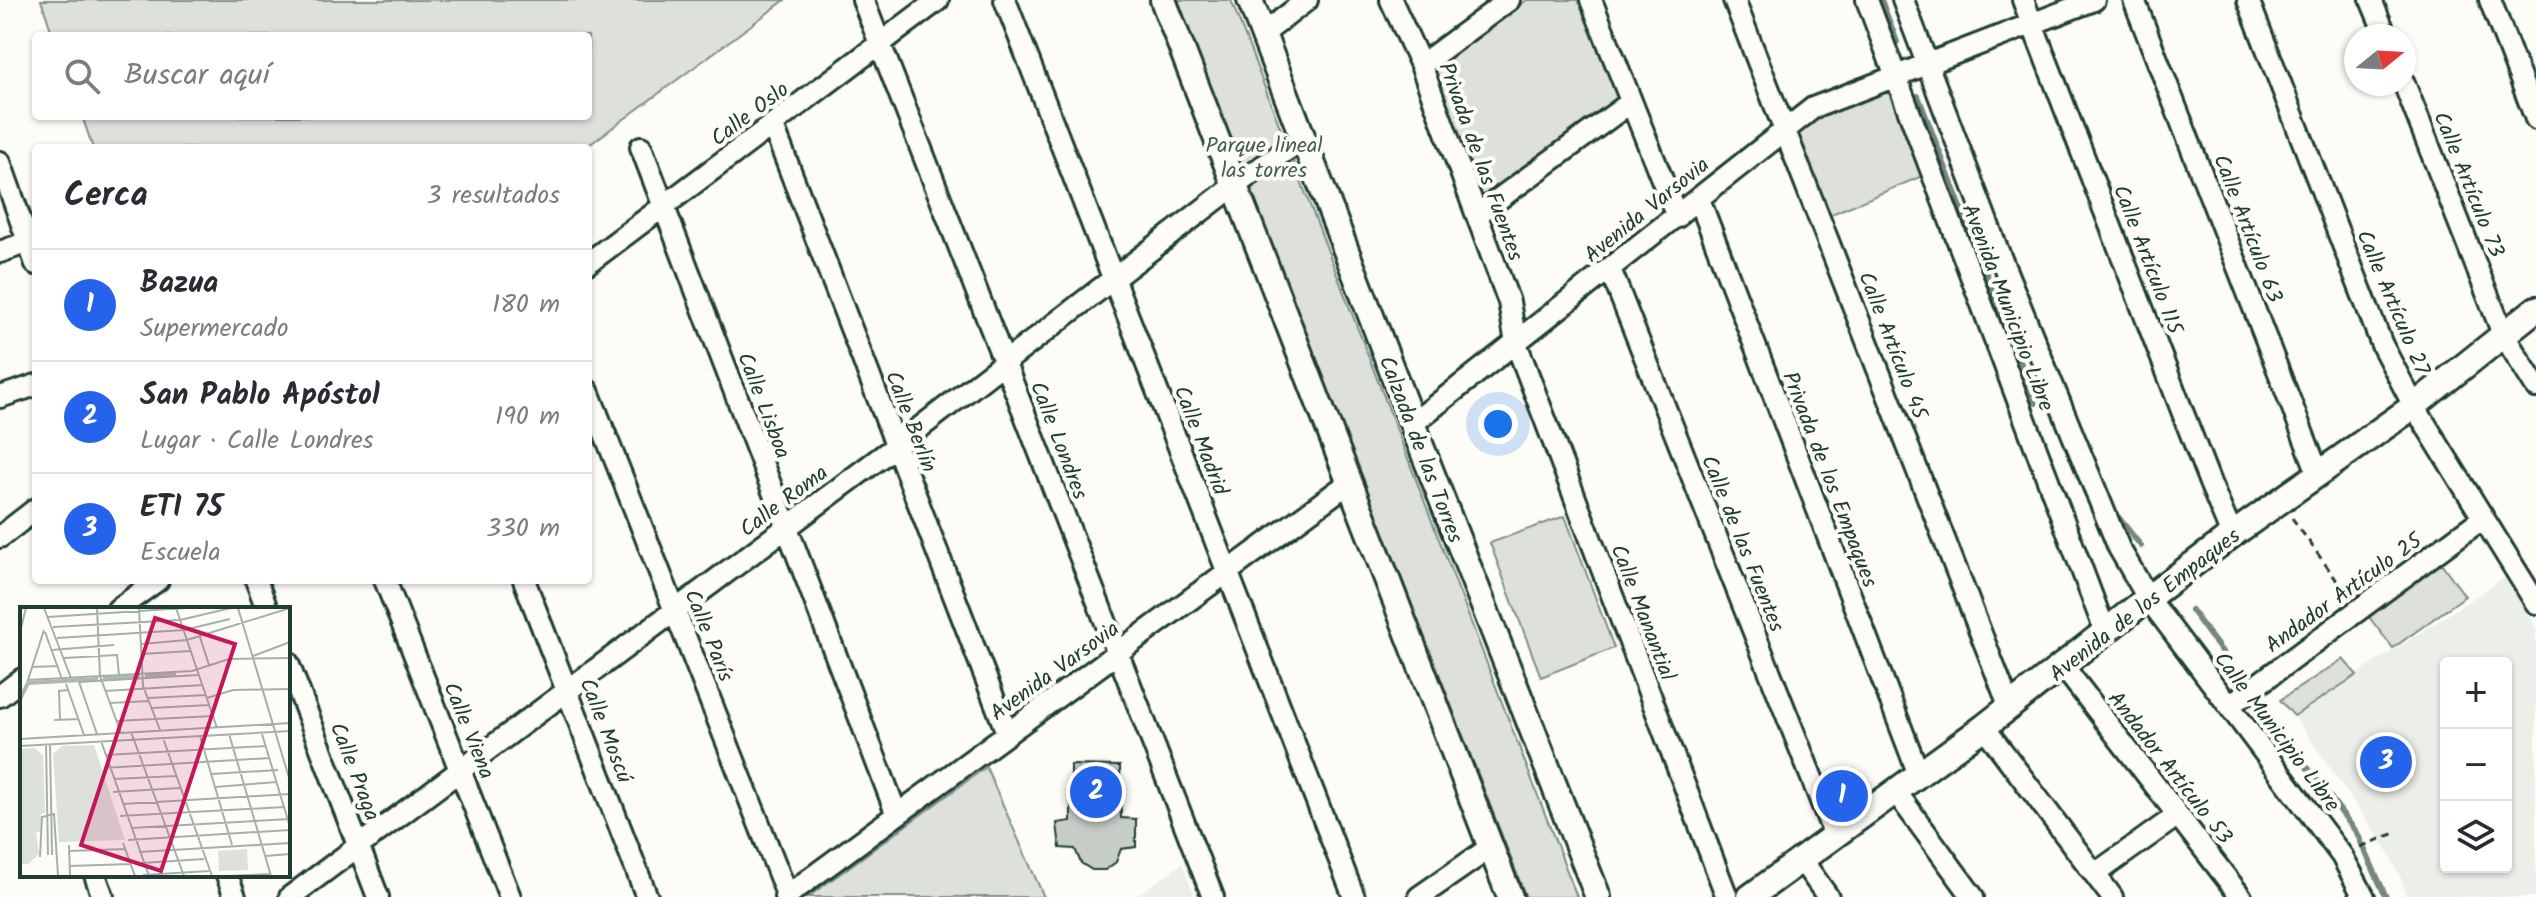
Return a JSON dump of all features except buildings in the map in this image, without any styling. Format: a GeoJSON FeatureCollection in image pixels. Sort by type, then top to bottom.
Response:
{"type":"FeatureCollection","features":[{"type":"Feature","properties":{"kind":"main road"},"geometry":{"type":"LineString","coordinates":[[1163,0],[1510,897]]}},
{"type":"Feature","properties":{"kind":"main road","name":"Calzada de las Torres"},"geometry":{"type":"LineString","coordinates":[[1250,0],[1598,897]]}},
{"type":"Feature","properties":{"kind":"main road","name":"Avenida de los Empaques"},"geometry":{"type":"LineString","coordinates":[[1750,897],[2010,708],[2232,535],[2414,406],[2536,309]]}},
{"type":"Feature","properties":{"kind":"street","name":"Calle Londres"},"geometry":{"type":"LineString","coordinates":[[863,0],[1213,897]]}},
{"type":"Feature","properties":{"kind":"street","name":"Calle Oslo"},"geometry":{"type":"LineString","coordinates":[[592,260],[938,0]]}},
{"type":"Feature","properties":{"kind":"street","name":"Calle Madrid"},"geometry":{"type":"LineString","coordinates":[[1005,0],[1354,897]]}},
{"type":"Feature","properties":{"kind":"street"},"geometry":{"type":"LineString","coordinates":[[1263,34],[1307,0]]}},
{"type":"Feature","properties":{"kind":"street","name":"Privada de las Fuentes"},"geometry":{"type":"LineString","coordinates":[[1391,0],[1421,65],[1509,302],[1516,343]]}},
{"type":"Feature","properties":{"kind":"street"},"geometry":{"type":"LineString","coordinates":[[1421,65],[1509,0]]}},
{"type":"Feature","properties":{"kind":"street"},"geometry":{"type":"LineString","coordinates":[[1591,0],[1677,217]]}},
{"type":"Feature","properties":{"kind":"street","name":"Calle Artículo 45"},"geometry":{"type":"LineString","coordinates":[[1734,0],[2010,708]]}},
{"type":"Feature","properties":{"kind":"street","name":"Avenida Municipio Libre"},"geometry":{"type":"LineString","coordinates":[[1867,0],[2105,631]]}},
{"type":"Feature","properties":{"kind":"street","name":"Avenida Municipio Libre"},"geometry":{"type":"LineString","coordinates":[[1903,0],[2071,433],[2119,548],[2148,598]]}},
{"type":"Feature","properties":{"kind":"street","name":"Calle Artículo 115"},"geometry":{"type":"LineString","coordinates":[[2023,0],[2232,535]]}},
{"type":"Feature","properties":{"kind":"street","name":"Avenida Varsovia"},"geometry":{"type":"LineString","coordinates":[[1412,424],[1813,108],[2094,0]]}},
{"type":"Feature","properties":{"kind":"street","name":"Calle Artículo 63"},"geometry":{"type":"LineString","coordinates":[[2134,0],[2318,473]]}},
{"type":"Feature","properties":{"kind":"street","name":"Calle Artículo 27"},"geometry":{"type":"LineString","coordinates":[[2248,0],[2382,345],[2414,406],[2536,603]]}},
{"type":"Feature","properties":{"kind":"street"},"geometry":{"type":"LineString","coordinates":[[2371,0],[2381,24]]}},
{"type":"Feature","properties":{"kind":"street"},"geometry":{"type":"LineString","coordinates":[[2490,0],[2536,119]]}},
{"type":"Feature","properties":{"kind":"street","name":"Calle Artículo 73"},"geometry":{"type":"LineString","coordinates":[[2409,96],[2503,334],[2536,387]]}},
{"type":"Feature","properties":{"kind":"street"},"geometry":{"type":"LineString","coordinates":[[1477,215],[1631,102]]}},
{"type":"Feature","properties":{"kind":"street","name":"Calle Berlín"},"geometry":{"type":"LineString","coordinates":[[773,126],[1007,733]]}},
{"type":"Feature","properties":{"kind":"street","name":"Calle Roma"},"geometry":{"type":"LineString","coordinates":[[290,897],[896,446],[1235,185],[1303,139]]}},
{"type":"Feature","properties":{"kind":"street","name":"Calle Lisboa"},"geometry":{"type":"LineString","coordinates":[[641,147],[897,815]]}},
{"type":"Feature","properties":{"kind":"street"},"geometry":{"type":"LineString","coordinates":[[0,162],[32,253]]}},
{"type":"Feature","properties":{"kind":"street","name":"Privada de los Empaques"},"geometry":{"type":"LineString","coordinates":[[1699,199],[1919,775]]}},
{"type":"Feature","properties":{"kind":"street"},"geometry":{"type":"LineString","coordinates":[[0,252],[28,242]]}},
{"type":"Feature","properties":{"kind":"street","name":"Calle de las Fuentes"},"geometry":{"type":"LineString","coordinates":[[1610,269],[1834,834]]}},
{"type":"Feature","properties":{"kind":"street","name":"Calle Manantial"},"geometry":{"type":"LineString","coordinates":[[1516,343],[1727,897]]}},
{"type":"Feature","properties":{"kind":"street"},"geometry":{"type":"LineString","coordinates":[[0,397],[32,386]]}},
{"type":"Feature","properties":{"kind":"street","name":"Calle París"},"geometry":{"type":"LineString","coordinates":[[592,401],[787,896]]}},
{"type":"Feature","properties":{"kind":"street","name":"Avenida Varsovia"},"geometry":{"type":"LineString","coordinates":[[787,896],[1350,482]]}},
{"type":"Feature","properties":{"kind":"street"},"geometry":{"type":"LineString","coordinates":[[0,537],[32,512]]}},
{"type":"Feature","properties":{"kind":"street","name":"Andador Artículo 25"},"geometry":{"type":"LineString","coordinates":[[2230,705],[2483,518]]}},
{"type":"Feature","properties":{"kind":"street"},"geometry":{"type":"LineString","coordinates":[[121,607],[153,584]]}},
{"type":"Feature","properties":{"kind":"street"},"geometry":{"type":"LineString","coordinates":[[258,584],[266,607]]}},
{"type":"Feature","properties":{"kind":"street","name":"Calle Viena"},"geometry":{"type":"LineString","coordinates":[[387,584],[510,897]]}},
{"type":"Feature","properties":{"kind":"street","name":"Calle Moscú"},"geometry":{"type":"LineString","coordinates":[[526,584],[647,897]]}},
{"type":"Feature","properties":{"kind":"street","name":"Calle Municipio Libre"},"geometry":{"type":"LineString","coordinates":[[2148,598],[2342,856],[2364,897]]}},
{"type":"Feature","properties":{"kind":"street","name":"Andador Artículo 53"},"geometry":{"type":"LineString","coordinates":[[2063,666],[2241,897]]}},
{"type":"Feature","properties":{"kind":"street","name":"Calle Praga"},"geometry":{"type":"LineString","coordinates":[[290,668],[378,897]]}},
{"type":"Feature","properties":{"kind":"street"},"geometry":{"type":"LineString","coordinates":[[0,696],[20,685]]}},
{"type":"Feature","properties":{"kind":"street"},"geometry":{"type":"LineString","coordinates":[[1984,727],[2112,897]]}},
{"type":"Feature","properties":{"kind":"street"},"geometry":{"type":"LineString","coordinates":[[1896,792],[1973,897]]}},
{"type":"Feature","properties":{"kind":"street"},"geometry":{"type":"LineString","coordinates":[[2095,874],[2178,815]]}},
{"type":"Feature","properties":{"kind":"street"},"geometry":{"type":"LineString","coordinates":[[1419,897],[1491,847]]}},
{"type":"Feature","properties":{"kind":"street"},"geometry":{"type":"LineString","coordinates":[[1801,859],[1828,897]]}},
{"type":"Feature","properties":{"kind":"street"},"geometry":{"type":"LineString","coordinates":[[96,877],[103,897]]}},
{"type":"Feature","properties":{"kind":"street"},"geometry":{"type":"LineString","coordinates":[[228,877],[235,897]]}},
{"type":"Feature","properties":{"kind":"path"},"geometry":{"type":"LineString","coordinates":[[2280,502],[2359,610]]}},
{"type":"Feature","properties":{"kind":"path"},"geometry":{"type":"LineString","coordinates":[[2356,849],[2398,832]]}},
{"type":"Feature","properties":{"kind":"shaded area"},"geometry":{"type":"Polygon","coordinates":[[[2505,577],[2536,628],[2536,897],[2406,897],[2403,883],[2386,848],[2294,716],[2505,577]]]}},
{"type":"Feature","properties":{"kind":"shaded area"},"geometry":{"type":"Polygon","coordinates":[[[1182,864],[1195,897],[1134,897],[1182,864]]]}},
{"type":"Feature","properties":{"kind":"green space"},"geometry":{"type":"Polygon","coordinates":[[[41,0],[785,0],[590,144],[92,144],[83,120],[592,120],[592,32],[52,32],[41,0]]]}},
{"type":"Feature","properties":{"kind":"green space","name":"Parque lineal las torres"},"geometry":{"type":"Polygon","coordinates":[[[1178,0],[1231,0],[1577,897],[1526,897],[1178,0]]]}},
{"type":"Feature","properties":{"kind":"green space"},"geometry":{"type":"Polygon","coordinates":[[[1527,0],[1588,0],[1625,97],[1479,201],[1431,68],[1527,0]]]}},
{"type":"Feature","properties":{"kind":"green space"},"geometry":{"type":"Polygon","coordinates":[[[1892,83],[1927,174],[1827,216],[1793,130],[1825,109],[1892,83]]]}},
{"type":"Feature","properties":{"kind":"green space"},"geometry":{"type":"Polygon","coordinates":[[[1565,516],[1614,648],[1541,677],[1490,543],[1565,516]]]}},
{"type":"Feature","properties":{"kind":"green space"},"geometry":{"type":"Polygon","coordinates":[[[2434,553],[2465,596],[2393,648],[2362,608],[2434,553]]]}},
{"type":"Feature","properties":{"kind":"green space"},"geometry":{"type":"Polygon","coordinates":[[[2343,659],[2357,675],[2294,716],[2280,700],[2343,659]]]}},
{"type":"Feature","properties":{"kind":"green space"},"geometry":{"type":"Polygon","coordinates":[[[986,767],[1044,897],[808,897],[986,767]]]}},
{"type":"Feature","properties":{"kind":"waterway"},"geometry":{"type":"LineString","coordinates":[[1881,0],[1897,42]]}},
{"type":"Feature","properties":{"kind":"waterway"},"geometry":{"type":"LineString","coordinates":[[1918,96],[2036,403]]}},
{"type":"Feature","properties":{"kind":"waterway"},"geometry":{"type":"LineString","coordinates":[[2119,518],[2141,546]]}},
{"type":"Feature","properties":{"kind":"waterway"},"geometry":{"type":"LineString","coordinates":[[2191,610],[2239,675]]}},
{"type":"Feature","properties":{"kind":"waterway"},"geometry":{"type":"LineString","coordinates":[[2298,755],[2357,833],[2386,897]]}},
{"type":"Feature","properties":{"kind":"place","name":"ETI 75"},"geometry":{"type":"Point","coordinates":[2386,762]}},
{"type":"Feature","properties":{"kind":"place","name":"San Pablo Apóstol"},"geometry":{"type":"Point","coordinates":[1096,792]}},
{"type":"Feature","properties":{"kind":"place","name":"Bazua"},"geometry":{"type":"Point","coordinates":[1842,796]}}]}
